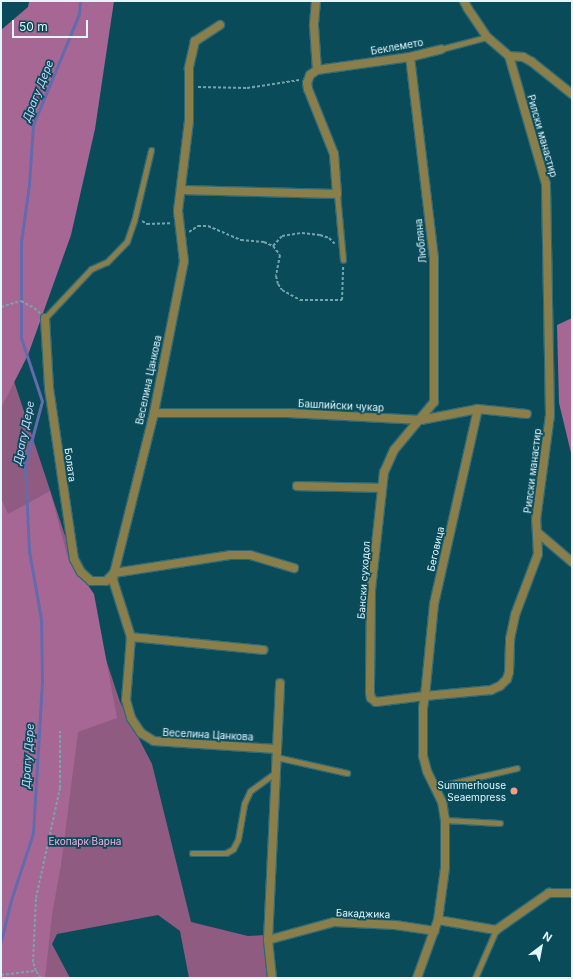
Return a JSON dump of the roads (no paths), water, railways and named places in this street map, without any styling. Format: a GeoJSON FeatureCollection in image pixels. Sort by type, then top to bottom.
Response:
{"type":"FeatureCollection","features":[{"type":"Feature","properties":{"kind":"street"},"geometry":{"type":"LineString","coordinates":[[180,190],[337,194],[334,154],[307,83],[313,73],[316,1]]}},
{"type":"Feature","properties":{"kind":"street"},"geometry":{"type":"LineString","coordinates":[[464,1],[487,37],[509,56],[523,57],[532,62],[572,94]]}},
{"type":"Feature","properties":{"kind":"street","name":"Веселина Цанкова"},"geometry":{"type":"LineString","coordinates":[[220,25],[195,41],[188,68],[189,121],[178,212],[184,261],[154,413],[113,580],[131,636],[126,700],[131,718],[141,733],[154,741],[276,753]]}},
{"type":"Feature","properties":{"kind":"street","name":"Беклемето"},"geometry":{"type":"LineString","coordinates":[[313,73],[410,57],[441,49]]}},
{"type":"Feature","properties":{"kind":"street","name":"Рилски манастир"},"geometry":{"type":"LineString","coordinates":[[425,696],[491,690],[500,686],[507,678],[509,672],[510,639],[514,621],[538,554],[538,533],[536,520],[550,415],[546,184],[509,56]]}},
{"type":"Feature","properties":{"kind":"street","name":"Любляна"},"geometry":{"type":"LineString","coordinates":[[410,57],[434,258],[434,402],[421,420]]}},
{"type":"Feature","properties":{"kind":"street","name":"Болата"},"geometry":{"type":"LineString","coordinates":[[45,318],[49,388],[74,558],[81,572],[92,581],[106,581],[114,573]]}},
{"type":"Feature","properties":{"kind":"street","name":"Башлийски чукар"},"geometry":{"type":"LineString","coordinates":[[154,413],[288,413],[421,420],[478,409],[527,414]]}},
{"type":"Feature","properties":{"kind":"street","name":"Беговица"},"geometry":{"type":"LineString","coordinates":[[425,696],[434,604],[478,409]]}},
{"type":"Feature","properties":{"kind":"street","name":"Бански суходол"},"geometry":{"type":"LineString","coordinates":[[421,420],[394,450],[384,472],[371,590],[370,693],[371,698],[380,702],[425,696]]}},
{"type":"Feature","properties":{"kind":"street"},"geometry":{"type":"LineString","coordinates":[[297,486],[382,488]]}},
{"type":"Feature","properties":{"kind":"street"},"geometry":{"type":"LineString","coordinates":[[538,533],[572,562]]}},
{"type":"Feature","properties":{"kind":"street"},"geometry":{"type":"LineString","coordinates":[[114,573],[230,554],[250,555],[294,568]]}},
{"type":"Feature","properties":{"kind":"street"},"geometry":{"type":"LineString","coordinates":[[131,636],[263,650]]}},
{"type":"Feature","properties":{"kind":"street"},"geometry":{"type":"LineString","coordinates":[[272,978],[268,940],[280,683]]}},
{"type":"Feature","properties":{"kind":"street"},"geometry":{"type":"LineString","coordinates":[[417,978],[438,920],[445,868],[445,820],[442,802],[427,771],[423,756],[423,708],[425,696]]}},
{"type":"Feature","properties":{"kind":"street"},"geometry":{"type":"LineString","coordinates":[[438,920],[496,930],[550,894],[572,893]]}},
{"type":"Feature","properties":{"kind":"street","name":"Бакаджика"},"geometry":{"type":"LineString","coordinates":[[268,940],[334,922],[388,924],[435,931]]}},
{"type":"Feature","properties":{"kind":"lane","name":"Беклемето"},"geometry":{"type":"LineString","coordinates":[[441,49],[487,37]]}},
{"type":"Feature","properties":{"kind":"lane"},"geometry":{"type":"LineString","coordinates":[[45,318],[91,270],[107,262],[127,241],[136,212],[151,150]]}},
{"type":"Feature","properties":{"kind":"lane"},"geometry":{"type":"LineString","coordinates":[[337,194],[343,260]]}},
{"type":"Feature","properties":{"kind":"lane"},"geometry":{"type":"LineString","coordinates":[[276,753],[346,773]]}},
{"type":"Feature","properties":{"kind":"lane"},"geometry":{"type":"LineString","coordinates":[[435,787],[517,768]]}},
{"type":"Feature","properties":{"kind":"lane"},"geometry":{"type":"LineString","coordinates":[[192,853],[226,853],[232,849],[238,839],[244,804],[250,790],[276,772]]}},
{"type":"Feature","properties":{"kind":"lane"},"geometry":{"type":"LineString","coordinates":[[445,820],[500,823]]}},
{"type":"Feature","properties":{"kind":"lane"},"geometry":{"type":"LineString","coordinates":[[475,978],[496,930]]}},
{"type":"Feature","properties":{"kind":"waterway","name":"Драгу Дере"},"geometry":{"type":"LineString","coordinates":[[1,941],[11,900],[33,833],[42,681],[41,619],[29,551],[25,465],[42,401],[21,338],[21,242],[29,184],[33,125],[79,14],[80,1]]}},
{"type":"Feature","properties":{"kind":"place","name":"Summerhouse Seaempress"},"geometry":{"type":"Point","coordinates":[514,791]}},
{"type":"Feature","properties":{"kind":"park label","name":"Екопарк Варна"},"geometry":{"type":"Point","coordinates":[85,842]}}]}
